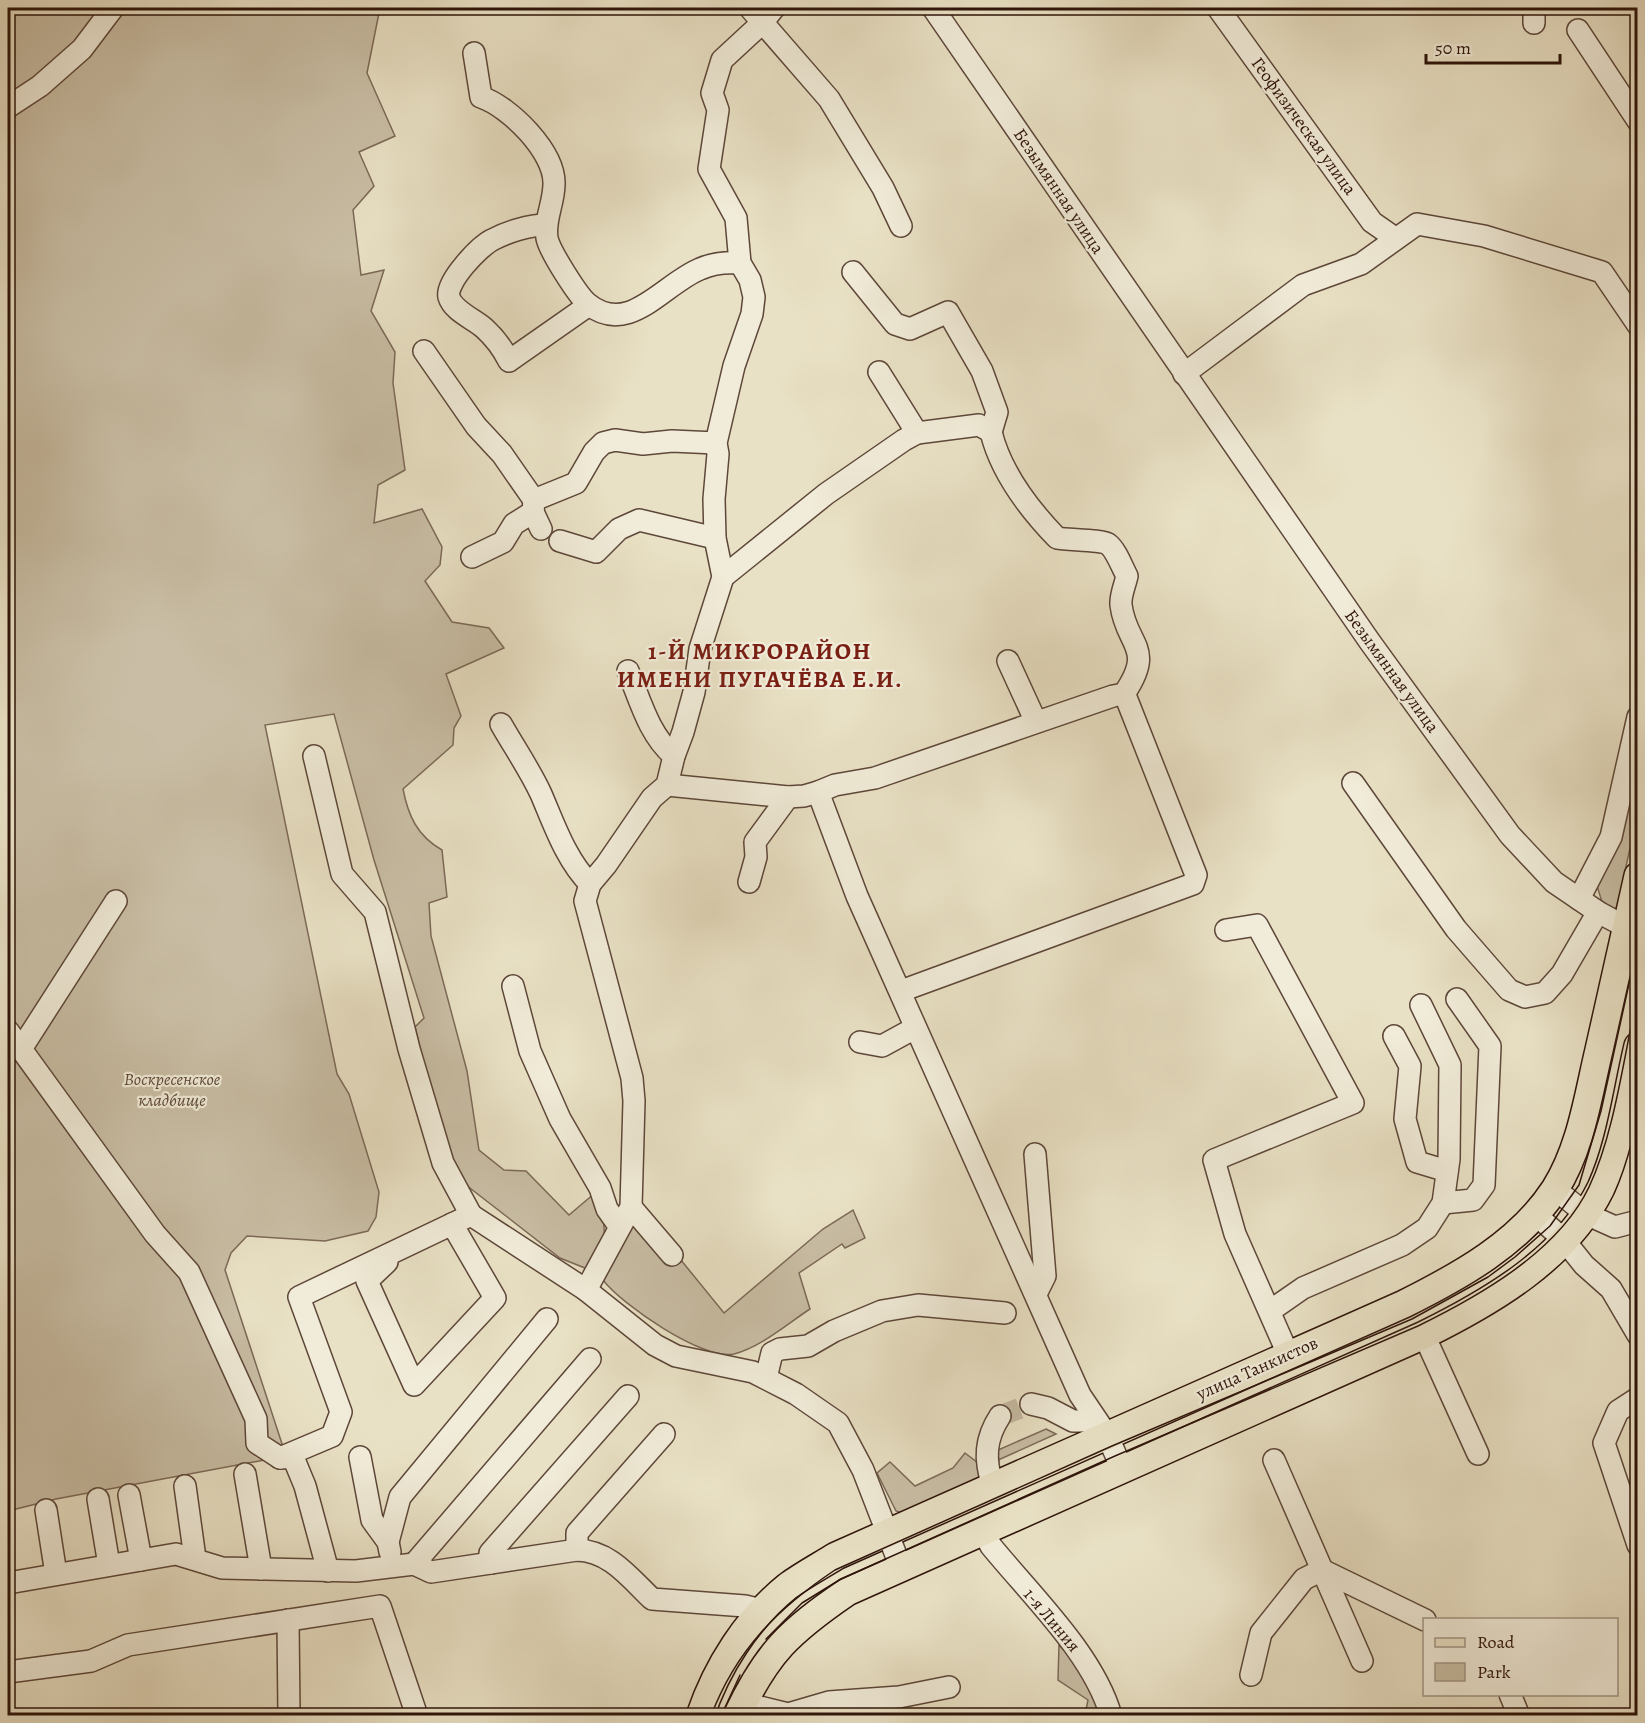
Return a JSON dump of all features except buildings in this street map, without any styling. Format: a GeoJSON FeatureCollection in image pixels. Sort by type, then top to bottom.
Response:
{"type":"FeatureCollection","features":[{"type":"Feature","properties":{"kind":"main road","name":"улица Танкистов"},"geometry":{"type":"LineString","coordinates":[[700,1716],[709,1690],[725,1661],[762,1610],[789,1586],[836,1556],[993,1486],[1102,1428],[1288,1354],[1404,1304],[1483,1260],[1535,1214],[1555,1189],[1569,1163],[1586,1109],[1632,928],[1638,876]]}},
{"type":"Feature","properties":{"kind":"main road"},"geometry":{"type":"LineString","coordinates":[[740,1709],[753,1681],[790,1633],[847,1592],[1122,1469],[1256,1412],[1424,1335],[1466,1314],[1505,1290],[1564,1240],[1586,1214],[1613,1156],[1638,1046]]}},
{"type":"Feature","properties":{"kind":"street"},"geometry":{"type":"LineString","coordinates":[[8,107],[40,86],[82,50],[113,8]]}},
{"type":"Feature","properties":{"kind":"street","name":"Безымянная улица"},"geometry":{"type":"LineString","coordinates":[[933,8],[1370,642],[1510,836],[1554,882],[1598,912],[1632,928]]}},
{"type":"Feature","properties":{"kind":"street","name":"Геофизическая улица"},"geometry":{"type":"LineString","coordinates":[[1218,8],[1372,222],[1395,238]]}},
{"type":"Feature","properties":{"kind":"street"},"geometry":{"type":"LineString","coordinates":[[586,1290],[631,1207],[634,1101],[632,1078],[585,901],[590,884],[652,798],[667,785],[694,692],[700,649],[723,577],[715,538],[714,499],[717,443],[734,366],[752,314],[754,297],[750,280],[740,263],[735,218],[710,169],[718,110],[712,93],[722,60],[762,13],[829,99],[883,188],[901,226]]}},
{"type":"Feature","properties":{"kind":"street"},"geometry":{"type":"LineString","coordinates":[[1578,30],[1638,121]]}},
{"type":"Feature","properties":{"kind":"street"},"geometry":{"type":"LineString","coordinates":[[474,53],[481,98],[496,102],[528,132],[550,161],[555,181],[553,200],[546,225],[547,241],[589,305],[613,316],[629,313],[699,269],[723,262],[740,263]]}},
{"type":"Feature","properties":{"kind":"street"},"geometry":{"type":"LineString","coordinates":[[1184,374],[1303,285],[1361,264],[1417,224],[1484,236],[1602,272],[1638,325]]}},
{"type":"Feature","properties":{"kind":"street"},"geometry":{"type":"LineString","coordinates":[[546,225],[535,225],[491,240],[464,265],[449,291],[449,298],[455,306],[484,328],[509,361],[589,305]]}},
{"type":"Feature","properties":{"kind":"street"},"geometry":{"type":"LineString","coordinates":[[667,785],[788,797],[804,796],[834,785],[875,778],[1124,694],[1135,677],[1138,645],[1125,620],[1121,602],[1127,576],[1109,544],[1099,540],[1085,542],[1057,538],[1026,504],[996,452],[991,432],[997,412],[982,371],[948,312],[910,329],[895,324],[853,273]]}},
{"type":"Feature","properties":{"kind":"street"},"geometry":{"type":"LineString","coordinates":[[424,351],[476,426],[502,454],[536,514]]}},
{"type":"Feature","properties":{"kind":"street"},"geometry":{"type":"LineString","coordinates":[[879,372],[917,433]]}},
{"type":"Feature","properties":{"kind":"street"},"geometry":{"type":"LineString","coordinates":[[723,577],[826,494],[917,433],[979,425],[991,432]]}},
{"type":"Feature","properties":{"kind":"street"},"geometry":{"type":"LineString","coordinates":[[472,557],[503,542],[514,524],[536,514],[576,483],[594,452],[603,443],[615,440],[643,444],[672,441],[717,443]]}},
{"type":"Feature","properties":{"kind":"street"},"geometry":{"type":"LineString","coordinates":[[560,541],[596,552],[619,529],[639,520],[715,538]]}},
{"type":"Feature","properties":{"kind":"street"},"geometry":{"type":"LineString","coordinates":[[1008,661],[1036,722]]}},
{"type":"Feature","properties":{"kind":"street"},"geometry":{"type":"LineString","coordinates":[[628,671],[647,718],[664,748],[674,756]]}},
{"type":"Feature","properties":{"kind":"street"},"geometry":{"type":"LineString","coordinates":[[901,991],[1193,884],[1196,874],[1124,694]]}},
{"type":"Feature","properties":{"kind":"street"},"geometry":{"type":"LineString","coordinates":[[1579,899],[1611,837],[1638,717]]}},
{"type":"Feature","properties":{"kind":"street"},"geometry":{"type":"LineString","coordinates":[[501,724],[540,793],[580,874],[590,884]]}},
{"type":"Feature","properties":{"kind":"street"},"geometry":{"type":"LineString","coordinates":[[314,756],[342,874],[375,912],[409,1049],[443,1163],[471,1215],[586,1290],[655,1345],[676,1356],[753,1371],[838,1423],[863,1470],[901,1568]]}},
{"type":"Feature","properties":{"kind":"street"},"geometry":{"type":"LineString","coordinates":[[1353,783],[1456,929],[1509,990],[1525,997],[1545,993],[1563,974],[1598,912]]}},
{"type":"Feature","properties":{"kind":"street"},"geometry":{"type":"LineString","coordinates":[[818,792],[858,896],[901,991],[915,1028],[1080,1395],[1102,1428],[1122,1469]]}},
{"type":"Feature","properties":{"kind":"street"},"geometry":{"type":"LineString","coordinates":[[749,882],[756,857],[755,842],[788,797]]}},
{"type":"Feature","properties":{"kind":"street"},"geometry":{"type":"LineString","coordinates":[[21,1049],[116,901]]}},
{"type":"Feature","properties":{"kind":"street"},"geometry":{"type":"LineString","coordinates":[[1226,930],[1257,925],[1353,1102],[1214,1160],[1235,1234],[1288,1354]]}},
{"type":"Feature","properties":{"kind":"street"},"geometry":{"type":"LineString","coordinates":[[513,986],[530,1051],[560,1119],[600,1188],[607,1209],[619,1226]]}},
{"type":"Feature","properties":{"kind":"street"},"geometry":{"type":"LineString","coordinates":[[1443,1203],[1473,1200],[1484,1185],[1490,1046],[1457,999]]}},
{"type":"Feature","properties":{"kind":"street"},"geometry":{"type":"LineString","coordinates":[[1270,1311],[1303,1288],[1402,1245],[1427,1228],[1443,1203],[1447,1171],[1450,1065],[1421,1005]]}},
{"type":"Feature","properties":{"kind":"street"},"geometry":{"type":"LineString","coordinates":[[860,1042],[882,1046],[915,1028]]}},
{"type":"Feature","properties":{"kind":"street"},"geometry":{"type":"LineString","coordinates":[[8,1031],[155,1234],[189,1272],[256,1419],[257,1443],[280,1458],[293,1457],[305,1486],[328,1572]]}},
{"type":"Feature","properties":{"kind":"street"},"geometry":{"type":"LineString","coordinates":[[1394,1036],[1410,1066],[1405,1119],[1416,1162],[1447,1171]]}},
{"type":"Feature","properties":{"kind":"street"},"geometry":{"type":"LineString","coordinates":[[1035,1154],[1045,1276],[1036,1294]]}},
{"type":"Feature","properties":{"kind":"street"},"geometry":{"type":"LineString","coordinates":[[1555,1189],[1586,1214],[1615,1227],[1638,1221]]}},
{"type":"Feature","properties":{"kind":"street"},"geometry":{"type":"LineString","coordinates":[[631,1207],[672,1255]]}},
{"type":"Feature","properties":{"kind":"street"},"geometry":{"type":"LineString","coordinates":[[1535,1214],[1564,1240],[1584,1265],[1611,1289],[1638,1335]]}},
{"type":"Feature","properties":{"kind":"street"},"geometry":{"type":"LineString","coordinates":[[280,1458],[332,1436],[341,1412],[299,1297],[471,1215]]}},
{"type":"Feature","properties":{"kind":"street"},"geometry":{"type":"LineString","coordinates":[[390,1253],[386,1265],[367,1281],[414,1385],[495,1298],[452,1224]]}},
{"type":"Feature","properties":{"kind":"street"},"geometry":{"type":"LineString","coordinates":[[766,1378],[772,1353],[780,1349],[808,1346],[834,1331],[882,1311],[918,1305],[1005,1313]]}},
{"type":"Feature","properties":{"kind":"street"},"geometry":{"type":"LineString","coordinates":[[392,1567],[388,1542],[400,1497],[547,1319]]}},
{"type":"Feature","properties":{"kind":"street"},"geometry":{"type":"LineString","coordinates":[[1424,1335],[1478,1454]]}},
{"type":"Feature","properties":{"kind":"street"},"geometry":{"type":"LineString","coordinates":[[414,1564],[590,1359]]}},
{"type":"Feature","properties":{"kind":"street"},"geometry":{"type":"LineString","coordinates":[[491,1563],[490,1553],[628,1396]]}},
{"type":"Feature","properties":{"kind":"street"},"geometry":{"type":"LineString","coordinates":[[1638,1398],[1618,1411],[1604,1443],[1638,1545]]}},
{"type":"Feature","properties":{"kind":"street"},"geometry":{"type":"LineString","coordinates":[[1031,1404],[1048,1408],[1073,1421],[1102,1428]]}},
{"type":"Feature","properties":{"kind":"street"},"geometry":{"type":"LineString","coordinates":[[993,1486],[988,1471],[988,1434],[1000,1416]]}},
{"type":"Feature","properties":{"kind":"street"},"geometry":{"type":"LineString","coordinates":[[577,1550],[577,1533],[664,1434]]}},
{"type":"Feature","properties":{"kind":"street"},"geometry":{"type":"LineString","coordinates":[[360,1457],[372,1520],[388,1542]]}},
{"type":"Feature","properties":{"kind":"street"},"geometry":{"type":"LineString","coordinates":[[1274,1460],[1362,1661]]}},
{"type":"Feature","properties":{"kind":"street"},"geometry":{"type":"LineString","coordinates":[[245,1474],[261,1569]]}},
{"type":"Feature","properties":{"kind":"street"},"geometry":{"type":"LineString","coordinates":[[185,1486],[194,1551],[192,1558]]}},
{"type":"Feature","properties":{"kind":"street"},"geometry":{"type":"LineString","coordinates":[[129,1495],[141,1560]]}},
{"type":"Feature","properties":{"kind":"street"},"geometry":{"type":"LineString","coordinates":[[98,1499],[109,1565]]}},
{"type":"Feature","properties":{"kind":"street"},"geometry":{"type":"LineString","coordinates":[[46,1510],[56,1574]]}},
{"type":"Feature","properties":{"kind":"street","name":"1-я Линия"},"geometry":{"type":"LineString","coordinates":[[983,1531],[991,1546],[1083,1658],[1104,1692],[1111,1716]]}},
{"type":"Feature","properties":{"kind":"street"},"geometry":{"type":"LineString","coordinates":[[8,1583],[176,1554],[222,1568],[328,1572],[414,1564],[431,1572],[577,1550],[603,1555],[616,1563],[652,1599],[745,1606],[762,1610]]}},
{"type":"Feature","properties":{"kind":"street"},"geometry":{"type":"LineString","coordinates":[[1322,1570],[1423,1619]]}},
{"type":"Feature","properties":{"kind":"street"},"geometry":{"type":"LineString","coordinates":[[1251,1675],[1261,1633],[1304,1579],[1322,1570]]}},
{"type":"Feature","properties":{"kind":"street"},"geometry":{"type":"LineString","coordinates":[[8,1672],[91,1661],[128,1645],[380,1606],[417,1716]]}},
{"type":"Feature","properties":{"kind":"street"},"geometry":{"type":"LineString","coordinates":[[288,1620],[289,1716]]}},
{"type":"Feature","properties":{"kind":"street"},"geometry":{"type":"LineString","coordinates":[[740,1709],[788,1714],[829,1702],[899,1696],[949,1686]]}},
{"type":"Feature","properties":{"kind":"street"},"geometry":{"type":"LineString","coordinates":[[1510,1696],[1519,1716]]}},
{"type":"Feature","properties":{"kind":"green space","name":"Воскресенское кладбище"},"geometry":{"type":"Polygon","coordinates":[[[8,8],[380,8],[367,73],[395,136],[359,152],[374,186],[353,210],[361,275],[384,270],[371,311],[395,352],[393,383],[405,470],[378,485],[374,523],[422,509],[442,547],[440,565],[425,581],[452,622],[489,628],[504,648],[446,674],[461,716],[454,728],[453,745],[403,789],[415,824],[426,838],[442,850],[447,897],[429,903],[431,936],[467,1071],[479,1150],[504,1170],[526,1171],[569,1215],[595,1193],[602,1215],[604,1233],[600,1250],[585,1268],[560,1258],[466,1185],[443,1144],[415,1027],[424,1018],[374,860],[334,714],[265,725],[337,1074],[349,1094],[379,1192],[376,1217],[368,1231],[325,1241],[247,1236],[231,1253],[225,1270],[286,1456],[56,1499],[8,1511],[8,8]]]}},
{"type":"Feature","properties":{"kind":"green space"},"geometry":{"type":"Polygon","coordinates":[[[1637,753],[1637,816],[1617,908],[1609,910],[1603,905],[1597,886],[1637,753]]]}},
{"type":"Feature","properties":{"kind":"green space"},"geometry":{"type":"Polygon","coordinates":[[[637,1206],[724,1313],[823,1229],[853,1210],[865,1238],[845,1248],[842,1244],[799,1273],[810,1309],[744,1351],[720,1354],[703,1349],[664,1329],[627,1303],[603,1280],[637,1206]]]}},
{"type":"Feature","properties":{"kind":"green space"},"geometry":{"type":"Polygon","coordinates":[[[1046,1429],[1056,1434],[996,1461],[998,1450],[1046,1429]]]}},
{"type":"Feature","properties":{"kind":"green space"},"geometry":{"type":"Polygon","coordinates":[[[965,1453],[978,1463],[980,1476],[976,1482],[904,1514],[896,1511],[877,1473],[890,1462],[915,1486],[953,1468],[965,1453]]]}},
{"type":"Feature","properties":{"kind":"green space"},"geometry":{"type":"Polygon","coordinates":[[[1059,1645],[1080,1667],[1105,1715],[1085,1715],[1088,1700],[1058,1680],[1059,1645]]]}},
{"type":"Feature","properties":{"kind":"tunnel"},"geometry":{"type":"LineString","coordinates":[[1000,1416],[1031,1404]]}},
{"type":"Feature","properties":{"kind":"tram line"},"geometry":{"type":"LineString","coordinates":[[711,1716],[733,1671],[761,1632],[777,1615],[814,1584],[835,1570],[1112,1446],[1412,1319],[1488,1277],[1515,1257],[1550,1226],[1579,1185],[1601,1111],[1638,943]]}},
{"type":"Feature","properties":{"kind":"tram line"},"geometry":{"type":"LineString","coordinates":[[766,1639],[802,1603],[841,1579],[1115,1456],[1418,1326],[1466,1301],[1515,1270],[1558,1232],[1589,1187],[1606,1142],[1638,993]]}},
{"type":"Feature","properties":{"kind":"tram line"},"geometry":{"type":"LineString","coordinates":[[721,1716],[740,1675]]}},
{"type":"Feature","properties":{"kind":"district","name":"1-Й МИКРОРАЙОН ИМЕНИ ПУГАЧЁВА Е.И."},"geometry":{"type":"Point","coordinates":[760,665]}}]}
